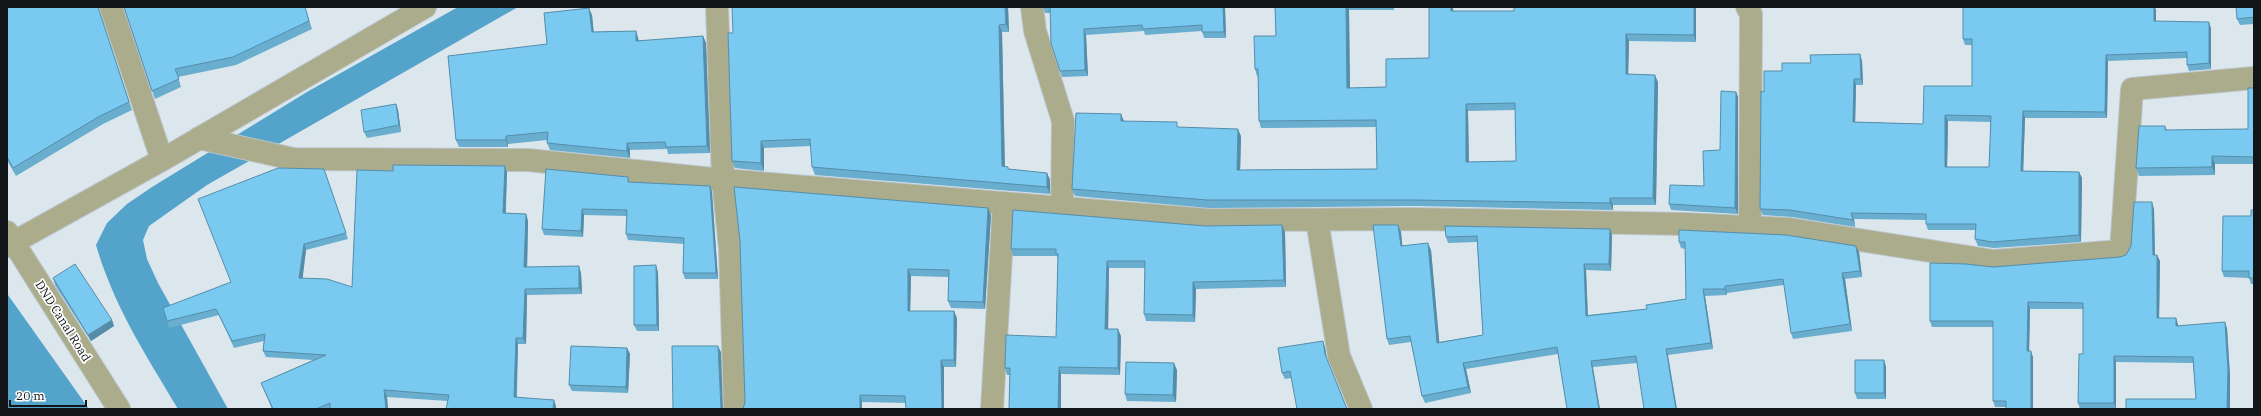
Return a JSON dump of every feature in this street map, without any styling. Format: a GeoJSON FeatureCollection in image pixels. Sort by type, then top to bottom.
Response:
{"type":"FeatureCollection","features":[{"type":"Feature","properties":{"kind":"street"},"geometry":{"type":"LineString","coordinates":[[111,7],[162,160]]}},
{"type":"Feature","properties":{"kind":"street"},"geometry":{"type":"LineString","coordinates":[[9,240],[162,160],[395,14],[425,7]]}},
{"type":"Feature","properties":{"kind":"street"},"geometry":{"type":"LineString","coordinates":[[717,7],[723,180],[730,248],[735,409]]}},
{"type":"Feature","properties":{"kind":"street"},"geometry":{"type":"LineString","coordinates":[[1032,7],[1035,31],[1063,121],[1062,207]]}},
{"type":"Feature","properties":{"kind":"street"},"geometry":{"type":"LineString","coordinates":[[1747,7],[1751,14],[1750,227]]}},
{"type":"Feature","properties":{"kind":"street"},"geometry":{"type":"LineString","coordinates":[[199,138],[293,159],[528,160],[723,180],[1209,220],[1424,220],[1790,229],[1994,260],[2122,251],[2132,89],[2254,78]]}},
{"type":"Feature","properties":{"kind":"street"},"geometry":{"type":"LineString","coordinates":[[992,409],[1004,203]]}},
{"type":"Feature","properties":{"kind":"street"},"geometry":{"type":"LineString","coordinates":[[1317,220],[1339,356],[1361,409]]}},
{"type":"Feature","properties":{"kind":"street","name":"DND Canal Road"},"geometry":{"type":"LineString","coordinates":[[9,240],[119,409]]}},
{"type":"Feature","properties":{"kind":"water"},"geometry":{"type":"Polygon","coordinates":[[[458,7],[518,7],[207,185],[149,226],[143,240],[147,259],[158,283],[228,409],[178,409],[121,310],[103,268],[96,245],[107,223],[127,204],[152,187],[307,92],[458,7]]]}},
{"type":"Feature","properties":{"kind":"water"},"geometry":{"type":"Polygon","coordinates":[[[7,294],[8,295],[89,409],[7,409],[7,294]]]}},
{"type":"Feature","properties":{"kind":"building"},"geometry":{"type":"Polygon","coordinates":[[[7,7],[98,7],[129,102],[100,116],[13,168],[7,157],[7,7]]]}},
{"type":"Feature","properties":{"kind":"building"},"geometry":{"type":"Polygon","coordinates":[[[124,7],[305,7],[309,21],[233,57],[175,69],[179,79],[152,91],[124,7]]]}},
{"type":"Feature","properties":{"kind":"building"},"geometry":{"type":"Polygon","coordinates":[[[732,7],[1005,7],[1006,24],[999,25],[1002,166],[1008,167],[1008,169],[1047,173],[1047,187],[812,167],[810,139],[761,141],[761,163],[732,161],[728,33],[733,33],[732,7]]]}},
{"type":"Feature","properties":{"kind":"building"},"geometry":{"type":"Polygon","coordinates":[[[1050,7],[1223,7],[1224,32],[1202,32],[1202,25],[1143,29],[1142,25],[1084,29],[1085,70],[1060,71],[1051,43],[1050,7]]]}},
{"type":"Feature","properties":{"kind":"building"},"geometry":{"type":"Polygon","coordinates":[[[1275,7],[1346,7],[1347,88],[1386,87],[1386,59],[1429,58],[1429,7],[1451,7],[1451,11],[1514,11],[1514,7],[1694,7],[1694,35],[1626,34],[1626,74],[1655,75],[1653,198],[1610,198],[1610,203],[1414,200],[1207,200],[1072,189],[1076,113],[1121,114],[1121,121],[1177,122],[1177,127],[1238,129],[1237,170],[1377,169],[1376,120],[1259,121],[1258,69],[1255,69],[1254,36],[1276,36],[1275,7]],[[1515,103],[1466,104],[1466,162],[1516,161],[1515,103]]]}},
{"type":"Feature","properties":{"kind":"building"},"geometry":{"type":"Polygon","coordinates":[[[1963,7],[2154,7],[2154,21],[2209,22],[2209,63],[2187,65],[2187,52],[2106,55],[2105,112],[2023,111],[2021,171],[2079,172],[2079,235],[1992,242],[1975,239],[1976,224],[1926,224],[1926,214],[1851,213],[1853,220],[1790,210],[1760,209],[1761,91],[1764,92],[1764,71],[1782,71],[1782,63],[1811,63],[1810,55],[1860,54],[1861,79],[1854,79],[1853,122],[1923,124],[1924,86],[1972,86],[1972,39],[1963,39],[1963,7]],[[1945,115],[1945,167],[1989,167],[1991,116],[1945,115]]]}},
{"type":"Feature","properties":{"kind":"building"},"geometry":{"type":"Polygon","coordinates":[[[2236,7],[2254,7],[2254,17],[2237,19],[2236,7]]]}},
{"type":"Feature","properties":{"kind":"building"},"geometry":{"type":"Polygon","coordinates":[[[589,8],[592,32],[636,31],[636,41],[703,36],[707,146],[666,147],[665,142],[627,143],[627,151],[547,143],[548,132],[506,136],[506,140],[456,140],[448,56],[547,44],[544,13],[589,8]]]}},
{"type":"Feature","properties":{"kind":"building"},"geometry":{"type":"Polygon","coordinates":[[[2248,88],[2254,88],[2254,157],[2212,156],[2212,167],[2136,168],[2139,126],[2165,126],[2165,130],[2248,129],[2248,88]]]}},
{"type":"Feature","properties":{"kind":"building"},"geometry":{"type":"Polygon","coordinates":[[[1721,91],[1736,92],[1735,208],[1669,204],[1670,185],[1704,186],[1703,151],[1720,150],[1721,91]]]}},
{"type":"Feature","properties":{"kind":"building"},"geometry":{"type":"Polygon","coordinates":[[[396,104],[399,125],[364,132],[361,110],[396,104]]]}},
{"type":"Feature","properties":{"kind":"building"},"geometry":{"type":"Polygon","coordinates":[[[393,165],[505,166],[503,213],[526,214],[524,267],[579,266],[579,288],[525,289],[523,338],[516,338],[514,397],[554,400],[553,409],[446,409],[449,395],[384,390],[386,409],[330,409],[330,403],[316,409],[273,409],[261,383],[326,355],[263,351],[265,334],[232,341],[216,309],[167,321],[163,308],[231,282],[198,199],[278,168],[324,169],[346,233],[304,244],[299,278],[327,279],[352,287],[357,170],[393,171],[393,165]]]}},
{"type":"Feature","properties":{"kind":"building"},"geometry":{"type":"Polygon","coordinates":[[[546,169],[628,177],[628,182],[710,186],[716,273],[683,273],[684,238],[626,234],[627,210],[582,209],[581,231],[542,229],[546,169]]]}},
{"type":"Feature","properties":{"kind":"building"},"geometry":{"type":"Polygon","coordinates":[[[734,187],[988,208],[983,302],[948,301],[949,270],[908,269],[908,311],[954,311],[954,360],[941,360],[942,409],[906,409],[905,396],[860,395],[860,409],[743,409],[745,402],[740,241],[734,187]]]}},
{"type":"Feature","properties":{"kind":"building"},"geometry":{"type":"Polygon","coordinates":[[[2134,202],[2152,202],[2153,255],[2157,255],[2157,318],[2176,318],[2176,326],[2225,322],[2228,370],[2227,409],[2126,409],[2126,399],[2196,399],[2193,357],[2114,356],[2114,403],[2078,403],[2079,354],[2083,354],[2083,303],[2028,302],[2027,351],[2031,351],[2031,409],[2006,409],[2006,401],[1993,401],[1993,321],[1930,321],[1930,263],[1966,264],[1993,267],[2120,257],[2126,255],[2131,246],[2134,202]]]}},
{"type":"Feature","properties":{"kind":"building"},"geometry":{"type":"Polygon","coordinates":[[[1013,210],[1205,226],[1282,225],[1284,280],[1193,282],[1193,315],[1144,314],[1145,261],[1107,261],[1105,329],[1118,329],[1118,368],[1059,367],[1058,409],[1009,409],[1010,368],[1005,368],[1006,335],[1056,337],[1058,254],[1056,254],[1056,249],[1011,249],[1013,210]]]}},
{"type":"Feature","properties":{"kind":"building"},"geometry":{"type":"Polygon","coordinates":[[[2251,210],[2254,210],[2254,278],[2249,278],[2249,271],[2222,271],[2223,216],[2251,216],[2251,210]]]}},
{"type":"Feature","properties":{"kind":"building"},"geometry":{"type":"Polygon","coordinates":[[[1373,225],[1398,225],[1401,246],[1428,243],[1437,343],[1483,335],[1477,236],[1446,237],[1445,226],[1610,229],[1609,264],[1584,264],[1586,316],[1647,309],[1646,305],[1686,299],[1685,242],[1679,242],[1679,230],[1786,235],[1856,246],[1860,271],[1842,273],[1850,324],[1791,333],[1783,279],[1725,286],[1725,289],[1703,289],[1711,343],[1666,349],[1676,409],[1644,409],[1636,356],[1591,361],[1599,409],[1567,409],[1557,347],[1463,363],[1468,387],[1422,396],[1410,336],[1387,339],[1373,225]]]}},
{"type":"Feature","properties":{"kind":"building"},"geometry":{"type":"Polygon","coordinates":[[[75,264],[112,320],[88,335],[53,278],[75,264]]]}},
{"type":"Feature","properties":{"kind":"building"},"geometry":{"type":"Polygon","coordinates":[[[656,265],[657,325],[634,325],[634,266],[656,265]]]}},
{"type":"Feature","properties":{"kind":"building"},"geometry":{"type":"Polygon","coordinates":[[[1323,341],[1325,354],[1347,409],[1297,409],[1290,371],[1282,373],[1278,348],[1323,341]]]}},
{"type":"Feature","properties":{"kind":"building"},"geometry":{"type":"Polygon","coordinates":[[[571,346],[627,348],[626,387],[569,385],[571,346]]]}},
{"type":"Feature","properties":{"kind":"building"},"geometry":{"type":"Polygon","coordinates":[[[672,346],[718,346],[721,409],[673,409],[672,346]]]}},
{"type":"Feature","properties":{"kind":"building"},"geometry":{"type":"Polygon","coordinates":[[[1855,360],[1884,360],[1884,393],[1855,393],[1855,360]]]}},
{"type":"Feature","properties":{"kind":"building"},"geometry":{"type":"Polygon","coordinates":[[[1126,362],[1174,363],[1173,395],[1125,394],[1126,362]]]}}]}
